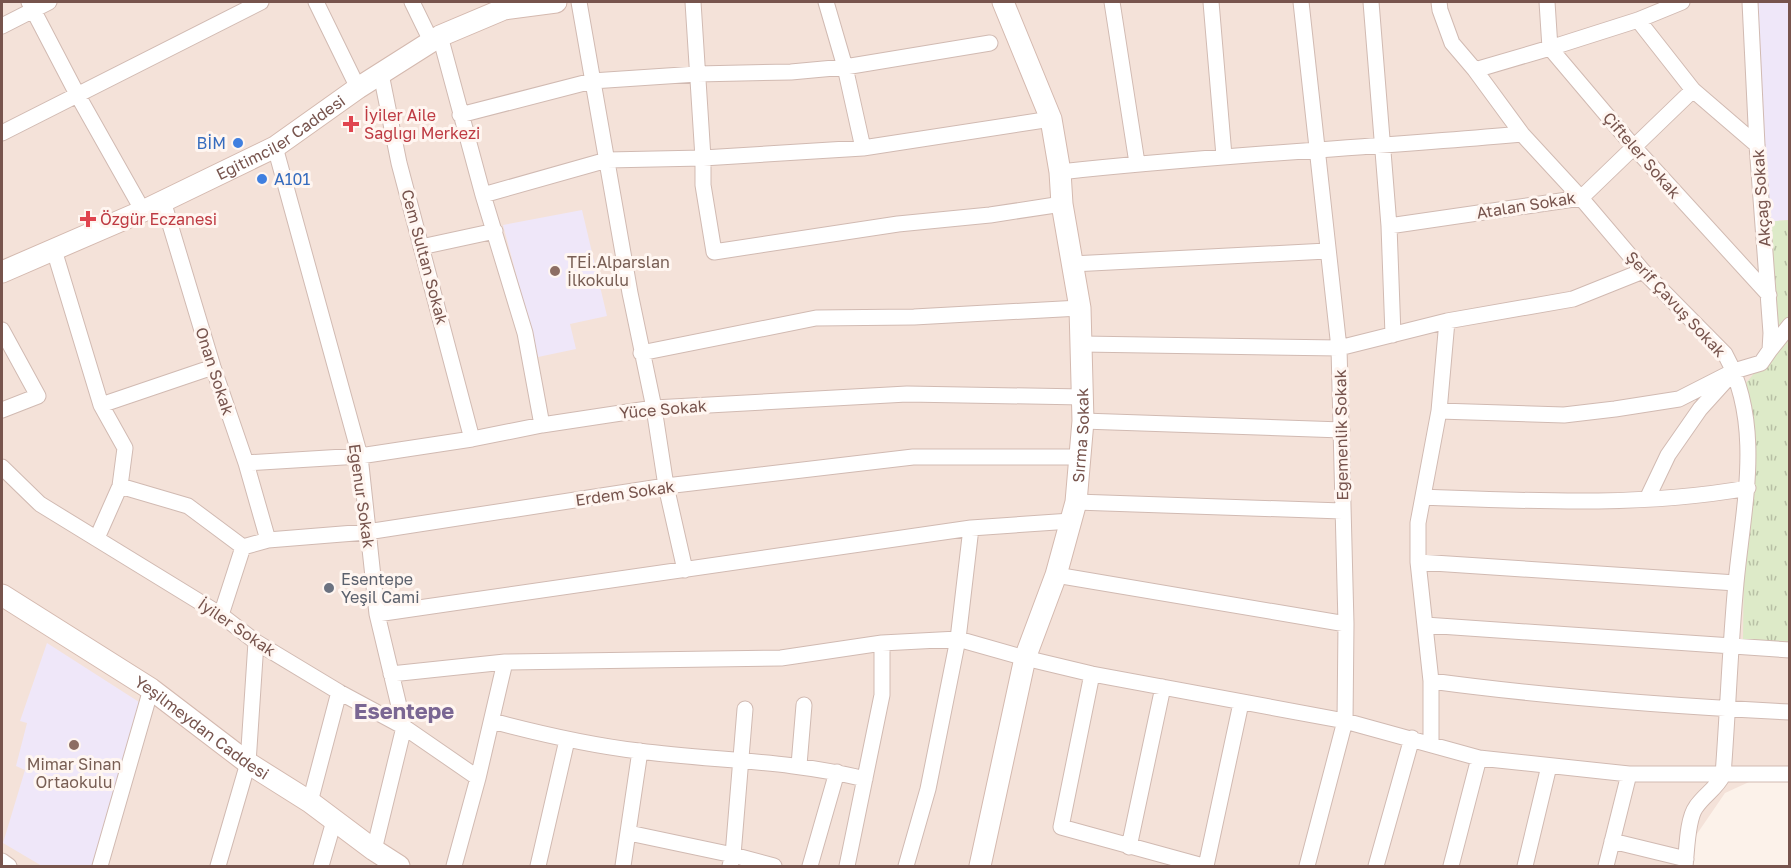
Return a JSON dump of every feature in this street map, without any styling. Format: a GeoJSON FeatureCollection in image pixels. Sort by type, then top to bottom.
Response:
{"type":"FeatureCollection","features":[{"type":"Feature","properties":{"kind":"street"},"geometry":{"type":"LineString","coordinates":[[2,26],[31,6],[50,2]]}},
{"type":"Feature","properties":{"kind":"street"},"geometry":{"type":"LineString","coordinates":[[2,133],[261,2]]}},
{"type":"Feature","properties":{"kind":"street"},"geometry":{"type":"LineString","coordinates":[[316,2],[358,88]]}},
{"type":"Feature","properties":{"kind":"street"},"geometry":{"type":"LineString","coordinates":[[412,2],[436,39],[460,114],[525,333],[542,425]]}},
{"type":"Feature","properties":{"kind":"street","name":"Eğitimciler Caddesi"},"geometry":{"type":"LineString","coordinates":[[2,272],[143,211],[275,147],[358,88],[436,39],[502,5],[556,2]]}},
{"type":"Feature","properties":{"kind":"street"},"geometry":{"type":"LineString","coordinates":[[579,2],[641,353],[654,408],[666,486],[685,570]]}},
{"type":"Feature","properties":{"kind":"street"},"geometry":{"type":"LineString","coordinates":[[693,2],[703,185],[714,252],[898,224],[990,215],[1062,204]]}},
{"type":"Feature","properties":{"kind":"street"},"geometry":{"type":"LineString","coordinates":[[826,2],[845,67],[863,148]]}},
{"type":"Feature","properties":{"kind":"street","name":"Sırma Sokak"},"geometry":{"type":"LineString","coordinates":[[980,867],[1025,658],[1056,575],[1073,512],[1081,457],[1083,421],[1080,308],[1062,204],[1060,172],[1051,119],[1003,2]]}},
{"type":"Feature","properties":{"kind":"street"},"geometry":{"type":"LineString","coordinates":[[1112,2],[1137,163]]}},
{"type":"Feature","properties":{"kind":"street"},"geometry":{"type":"LineString","coordinates":[[1211,2],[1224,156]]}},
{"type":"Feature","properties":{"kind":"street","name":"Egemenlik Sokak"},"geometry":{"type":"LineString","coordinates":[[1301,2],[1339,348],[1346,624],[1345,720],[1307,867]]}},
{"type":"Feature","properties":{"kind":"street"},"geometry":{"type":"LineString","coordinates":[[1371,2],[1389,226],[1393,335]]}},
{"type":"Feature","properties":{"kind":"street","name":"Şerif Çavuş Sokak"},"geometry":{"type":"LineString","coordinates":[[1439,2],[1452,43],[1522,134],[1581,198],[1643,272],[1725,354],[1734,371],[1746,417],[1748,488],[1736,583],[1723,775]]}},
{"type":"Feature","properties":{"kind":"street"},"geometry":{"type":"LineString","coordinates":[[1547,2],[1550,48]]}},
{"type":"Feature","properties":{"kind":"street","name":"Akçağ Sokak"},"geometry":{"type":"LineString","coordinates":[[1750,2],[1770,350]]}},
{"type":"Feature","properties":{"kind":"street"},"geometry":{"type":"LineString","coordinates":[[1475,70],[1638,20],[1672,3]]}},
{"type":"Feature","properties":{"kind":"street"},"geometry":{"type":"LineString","coordinates":[[31,6],[77,94],[143,211]]}},
{"type":"Feature","properties":{"kind":"street"},"geometry":{"type":"LineString","coordinates":[[1638,20],[1693,90],[1757,145]]}},
{"type":"Feature","properties":{"kind":"street"},"geometry":{"type":"LineString","coordinates":[[460,114],[592,81],[697,74],[791,72],[845,67],[990,44]]}},
{"type":"Feature","properties":{"kind":"street","name":"Çifteler Sokak"},"geometry":{"type":"LineString","coordinates":[[1550,48],[1633,146],[1768,295]]}},
{"type":"Feature","properties":{"kind":"street","name":"Cem Sultan Sokak"},"geometry":{"type":"LineString","coordinates":[[381,74],[399,164],[472,439]]}},
{"type":"Feature","properties":{"kind":"street","name":"Atalan Sokak"},"geometry":{"type":"LineString","coordinates":[[1389,226],[1581,198],[1693,90]]}},
{"type":"Feature","properties":{"kind":"street"},"geometry":{"type":"LineString","coordinates":[[483,195],[607,160],[703,158],[863,148],[1051,119]]}},
{"type":"Feature","properties":{"kind":"street"},"geometry":{"type":"LineString","coordinates":[[1060,172],[1137,163],[1522,134]]}},
{"type":"Feature","properties":{"kind":"street","name":"Egenur Sokak"},"geometry":{"type":"LineString","coordinates":[[275,147],[360,456],[377,614],[404,727],[374,850]]}},
{"type":"Feature","properties":{"kind":"street","name":"Onan Sokak"},"geometry":{"type":"LineString","coordinates":[[163,201],[268,540]]}},
{"type":"Feature","properties":{"kind":"street"},"geometry":{"type":"LineString","coordinates":[[422,247],[495,231]]}},
{"type":"Feature","properties":{"kind":"street"},"geometry":{"type":"LineString","coordinates":[[54,250],[101,405],[124,448],[120,486],[97,538]]}},
{"type":"Feature","properties":{"kind":"street"},"geometry":{"type":"LineString","coordinates":[[1072,264],[1328,251]]}},
{"type":"Feature","properties":{"kind":"street"},"geometry":{"type":"LineString","coordinates":[[1082,344],[1339,348],[1447,321],[1573,299],[1643,272]]}},
{"type":"Feature","properties":{"kind":"street"},"geometry":{"type":"LineString","coordinates":[[641,353],[816,318],[914,317],[1080,308]]}},
{"type":"Feature","properties":{"kind":"street"},"geometry":{"type":"LineString","coordinates":[[1431,743],[1431,681],[1418,562],[1418,523],[1439,411],[1447,321]]}},
{"type":"Feature","properties":{"kind":"street"},"geometry":{"type":"LineString","coordinates":[[1439,411],[1564,415],[1679,399],[1734,371],[1761,363],[1790,325]]}},
{"type":"Feature","properties":{"kind":"street"},"geometry":{"type":"LineString","coordinates":[[2,330],[38,396],[2,410]]}},
{"type":"Feature","properties":{"kind":"street"},"geometry":{"type":"LineString","coordinates":[[101,405],[213,367]]}},
{"type":"Feature","properties":{"kind":"street"},"geometry":{"type":"LineString","coordinates":[[1647,499],[1668,455],[1700,409],[1734,371]]}},
{"type":"Feature","properties":{"kind":"street","name":"Yüce Sokak"},"geometry":{"type":"LineString","coordinates":[[246,463],[360,456],[654,408],[907,394],[1083,397]]}},
{"type":"Feature","properties":{"kind":"street"},"geometry":{"type":"LineString","coordinates":[[1083,421],[1342,430]]}},
{"type":"Feature","properties":{"kind":"street","name":"Erdem Sokak"},"geometry":{"type":"LineString","coordinates":[[243,547],[268,540],[368,532],[666,486],[913,457],[1081,457]]}},
{"type":"Feature","properties":{"kind":"street","name":"İyiler Sokak"},"geometry":{"type":"LineString","coordinates":[[2,467],[40,504],[221,615],[256,642],[339,692],[404,727],[478,778]]}},
{"type":"Feature","properties":{"kind":"street"},"geometry":{"type":"LineString","coordinates":[[120,486],[188,506],[243,547],[221,615]]}},
{"type":"Feature","properties":{"kind":"street"},"geometry":{"type":"LineString","coordinates":[[1423,497],[1552,502],[1702,496],[1748,488]]}},
{"type":"Feature","properties":{"kind":"street"},"geometry":{"type":"LineString","coordinates":[[377,614],[1073,512],[1342,511]]}},
{"type":"Feature","properties":{"kind":"street"},"geometry":{"type":"LineString","coordinates":[[906,867],[928,789],[958,639],[971,528]]}},
{"type":"Feature","properties":{"kind":"street"},"geometry":{"type":"LineString","coordinates":[[1418,562],[1736,583]]}},
{"type":"Feature","properties":{"kind":"street"},"geometry":{"type":"LineString","coordinates":[[1056,575],[1346,624]]}},
{"type":"Feature","properties":{"kind":"street","name":"Yeşilmeydan Caddesi"},"geometry":{"type":"LineString","coordinates":[[2,595],[151,689],[248,763],[310,802],[399,867]]}},
{"type":"Feature","properties":{"kind":"street"},"geometry":{"type":"LineString","coordinates":[[1425,625],[1790,650]]}},
{"type":"Feature","properties":{"kind":"street"},"geometry":{"type":"LineString","coordinates":[[391,674],[505,662],[781,658],[882,643],[958,639],[1092,674],[1241,703],[1345,720],[1479,758],[1629,774],[1790,774]]}},
{"type":"Feature","properties":{"kind":"street"},"geometry":{"type":"LineString","coordinates":[[218,867],[248,763],[256,642]]}},
{"type":"Feature","properties":{"kind":"street"},"geometry":{"type":"LineString","coordinates":[[847,867],[882,695],[882,643]]}},
{"type":"Feature","properties":{"kind":"street"},"geometry":{"type":"LineString","coordinates":[[454,867],[478,778],[505,662]]}},
{"type":"Feature","properties":{"kind":"street"},"geometry":{"type":"LineString","coordinates":[[1092,674],[1060,827],[1204,867],[1241,703]]}},
{"type":"Feature","properties":{"kind":"street"},"geometry":{"type":"LineString","coordinates":[[1431,681],[1484,688],[1790,712]]}},
{"type":"Feature","properties":{"kind":"street"},"geometry":{"type":"LineString","coordinates":[[1129,847],[1163,687]]}},
{"type":"Feature","properties":{"kind":"street"},"geometry":{"type":"LineString","coordinates":[[99,867],[151,689]]}},
{"type":"Feature","properties":{"kind":"street"},"geometry":{"type":"LineString","coordinates":[[310,802],[339,692]]}},
{"type":"Feature","properties":{"kind":"street"},"geometry":{"type":"LineString","coordinates":[[799,765],[804,705]]}},
{"type":"Feature","properties":{"kind":"street"},"geometry":{"type":"LineString","coordinates":[[731,861],[745,709]]}},
{"type":"Feature","properties":{"kind":"street"},"geometry":{"type":"LineString","coordinates":[[492,721],[567,740],[640,751],[799,765],[865,779]]}},
{"type":"Feature","properties":{"kind":"street"},"geometry":{"type":"LineString","coordinates":[[1376,867],[1412,738]]}},
{"type":"Feature","properties":{"kind":"street"},"geometry":{"type":"LineString","coordinates":[[538,867],[567,740]]}},
{"type":"Feature","properties":{"kind":"street"},"geometry":{"type":"LineString","coordinates":[[623,867],[640,751]]}},
{"type":"Feature","properties":{"kind":"street"},"geometry":{"type":"LineString","coordinates":[[1451,867],[1479,758]]}},
{"type":"Feature","properties":{"kind":"street"},"geometry":{"type":"LineString","coordinates":[[1525,867],[1549,766]]}},
{"type":"Feature","properties":{"kind":"street"},"geometry":{"type":"LineString","coordinates":[[810,867],[837,772]]}},
{"type":"Feature","properties":{"kind":"street"},"geometry":{"type":"LineString","coordinates":[[1606,867],[1629,774]]}},
{"type":"Feature","properties":{"kind":"street"},"geometry":{"type":"LineString","coordinates":[[1612,841],[1685,863],[1694,809],[1705,795],[1720,783],[1723,775]]}},
{"type":"Feature","properties":{"kind":"street"},"geometry":{"type":"LineString","coordinates":[[321,867],[334,820]]}},
{"type":"Feature","properties":{"kind":"street"},"geometry":{"type":"LineString","coordinates":[[629,833],[731,861],[774,867]]}},
{"type":"Feature","properties":{"kind":"street"},"geometry":{"type":"LineString","coordinates":[[2,861],[9,867]]}},
{"type":"Feature","properties":{"kind":"shaded area"},"geometry":{"type":"Polygon","coordinates":[[[2,2],[1789,2],[1789,779],[1760,777],[1725,793],[1675,866],[2,866],[2,2]]]}},
{"type":"Feature","properties":{"kind":"shaded area"},"geometry":{"type":"Polygon","coordinates":[[[1750,2],[1789,2],[1789,220],[1763,222],[1750,2]]]}},
{"type":"Feature","properties":{"kind":"shaded area","name":"TEİ.Alparslan İlkokulu"},"geometry":{"type":"Polygon","coordinates":[[[582,210],[607,316],[570,324],[576,349],[538,357],[503,225],[582,210]]]}},
{"type":"Feature","properties":{"kind":"shaded area","name":"Mimar Sinan Ortaokulu"},"geometry":{"type":"Polygon","coordinates":[[[47,643],[139,702],[94,866],[42,866],[3,843],[25,770],[16,766],[27,723],[20,721],[47,643]]]}},
{"type":"Feature","properties":{"kind":"green space"},"geometry":{"type":"Polygon","coordinates":[[[1789,220],[1789,325],[1770,350],[1763,222],[1789,220]]]}},
{"type":"Feature","properties":{"kind":"green space"},"geometry":{"type":"Polygon","coordinates":[[[1789,332],[1789,646],[1743,640],[1746,383],[1789,332]]]}},
{"type":"Feature","properties":{"kind":"place","name":"İyiler Aile Sağlığı Merkezi"},"geometry":{"type":"Point","coordinates":[351,124]}},
{"type":"Feature","properties":{"kind":"place","name":"BİM"},"geometry":{"type":"Point","coordinates":[238,143]}},
{"type":"Feature","properties":{"kind":"place","name":"A101"},"geometry":{"type":"Point","coordinates":[262,179]}},
{"type":"Feature","properties":{"kind":"place","name":"Özgür Eczanesi"},"geometry":{"type":"Point","coordinates":[88,219]}},
{"type":"Feature","properties":{"kind":"place","name":"TEİ.Alparslan İlkokulu"},"geometry":{"type":"Point","coordinates":[555,271]}},
{"type":"Feature","properties":{"kind":"place","name":"Esentepe Yeşil Cami"},"geometry":{"type":"Point","coordinates":[329,588]}},
{"type":"Feature","properties":{"kind":"place","name":"Mimar Sinan Ortaokulu"},"geometry":{"type":"Point","coordinates":[74,745]}},
{"type":"Feature","properties":{"kind":"district","name":"Esentepe"},"geometry":{"type":"Point","coordinates":[404,711]}}]}
